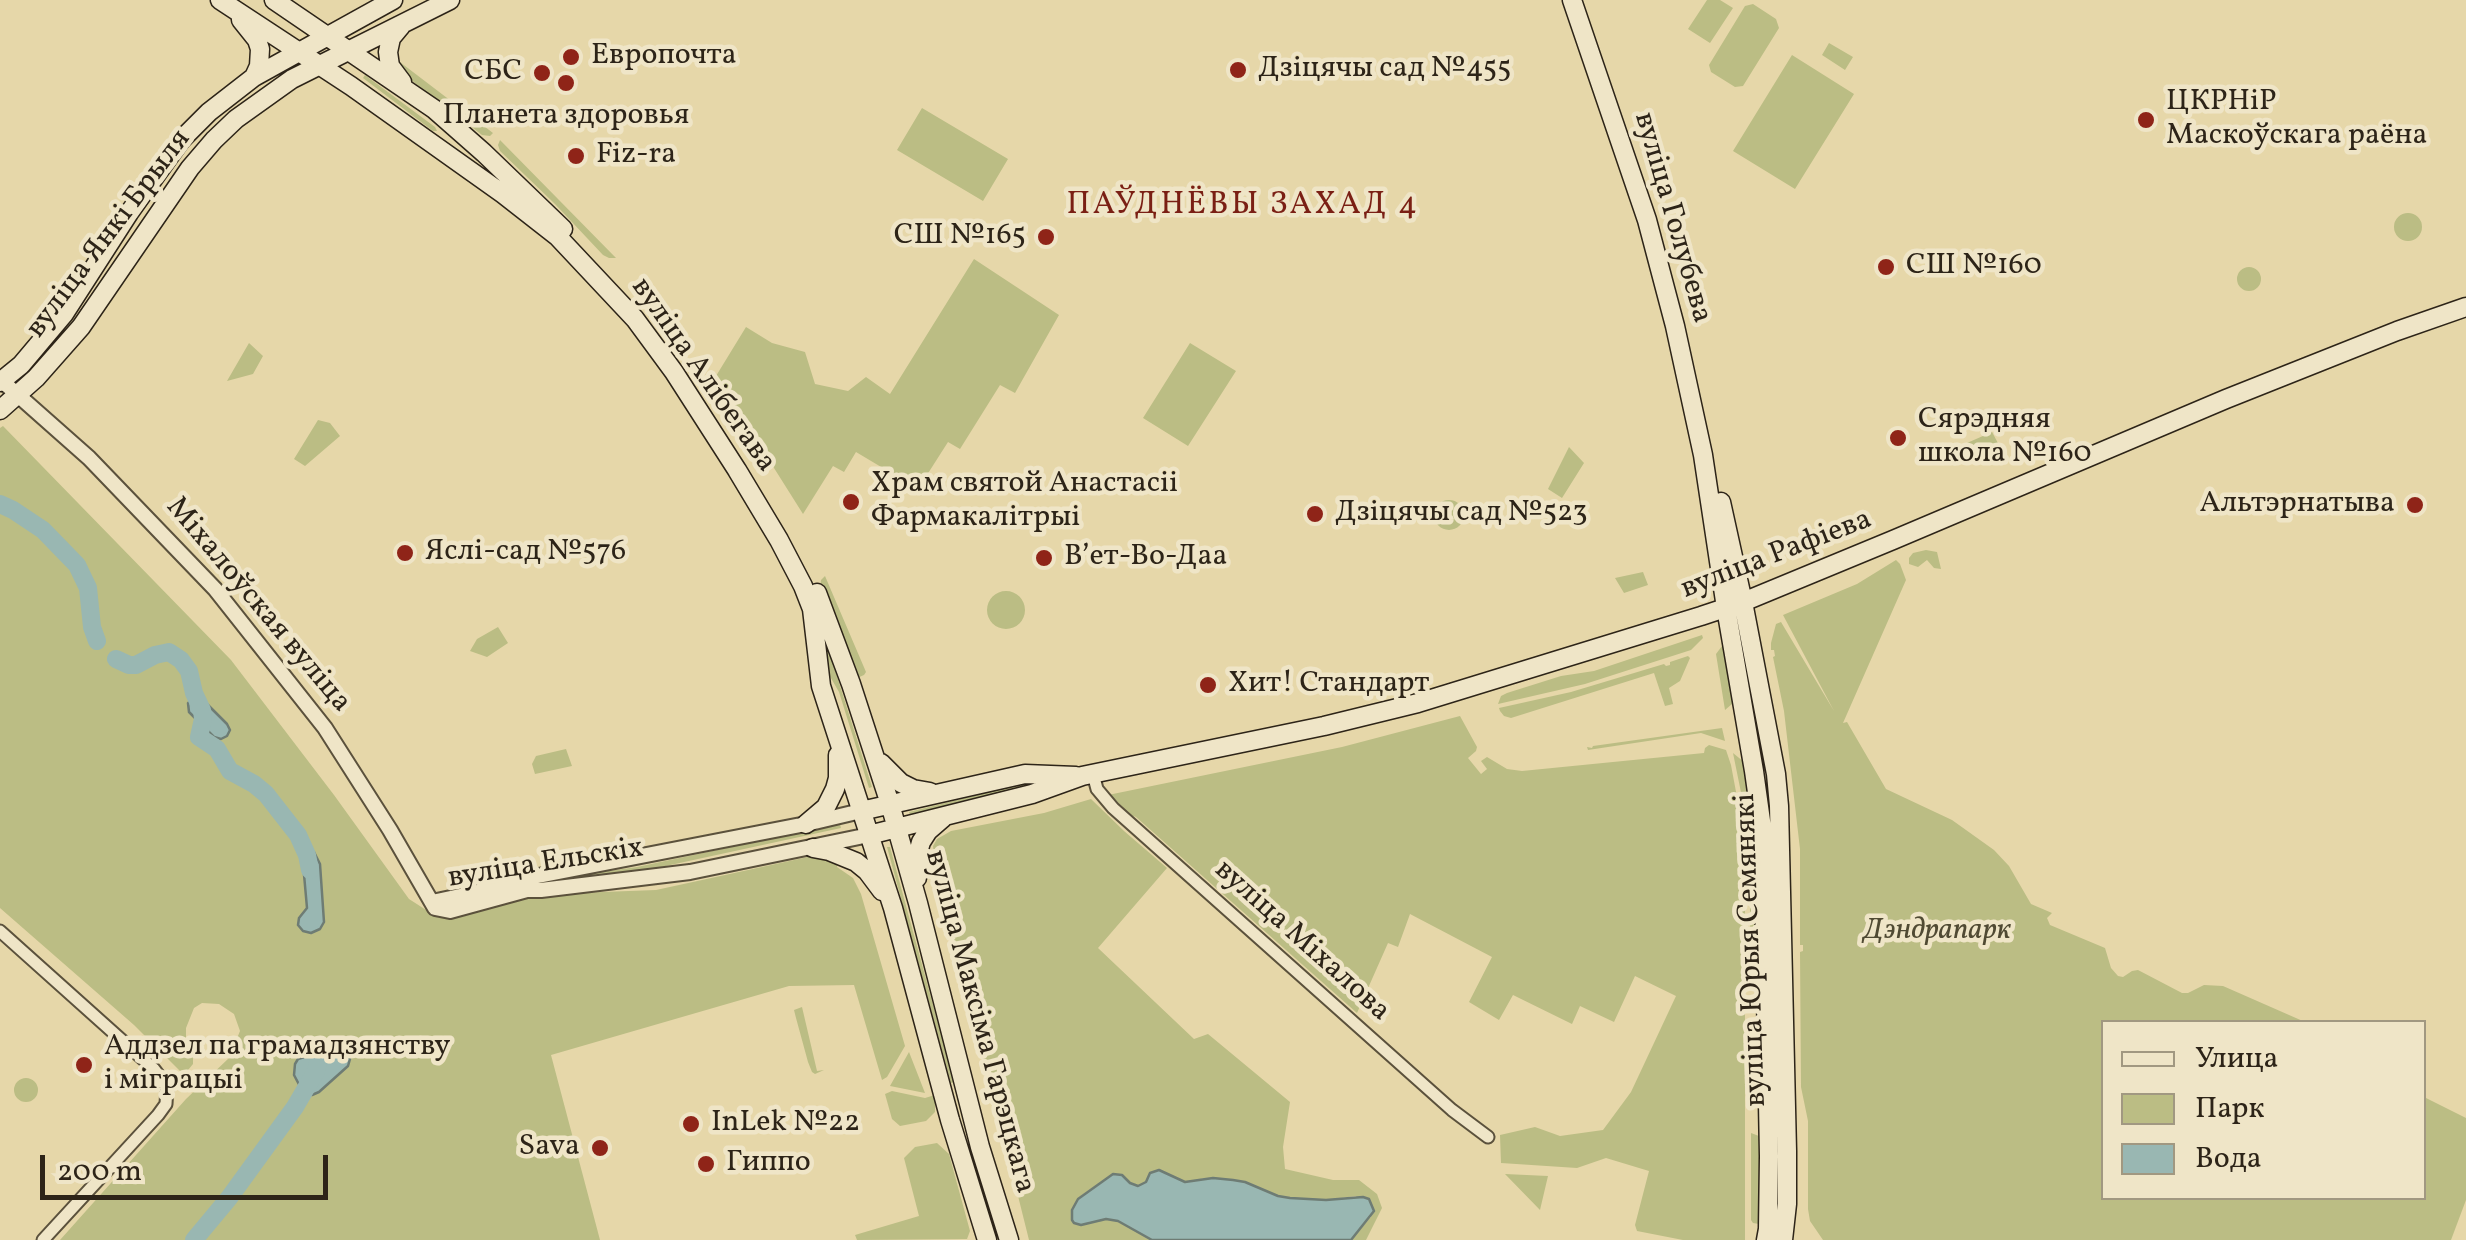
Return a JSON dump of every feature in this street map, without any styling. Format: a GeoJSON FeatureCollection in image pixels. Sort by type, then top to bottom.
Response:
{"type":"FeatureCollection","features":[{"type":"Feature","properties":{"kind":"main road","name":"вуліца Алібегава"},"geometry":{"type":"LineString","coordinates":[[274,0],[408,89],[484,153],[608,272],[659,334],[787,533],[808,574],[836,640],[894,816]]}},
{"type":"Feature","properties":{"kind":"main road","name":"вуліца Янкі Брыля"},"geometry":{"type":"LineString","coordinates":[[1,381],[64,314],[180,140],[208,112],[254,77],[393,0]]}},
{"type":"Feature","properties":{"kind":"main road","name":"вуліца Янкі Брыля"},"geometry":{"type":"LineString","coordinates":[[0,410],[36,378],[82,327],[190,168],[214,140],[292,79],[450,0]]}},
{"type":"Feature","properties":{"kind":"main road","name":"вуліца Голубева"},"geometry":{"type":"LineString","coordinates":[[1572,0],[1647,220],[1675,326],[1734,605]]}},
{"type":"Feature","properties":{"kind":"main road","name":"вуліца Алібегава"},"geometry":{"type":"LineString","coordinates":[[224,2],[319,64],[533,217],[558,237],[635,319],[737,470],[803,586],[812,609],[820,686],[868,835]]}},
{"type":"Feature","properties":{"kind":"main road"},"geometry":{"type":"LineString","coordinates":[[224,2],[257,40],[260,58],[254,77]]}},
{"type":"Feature","properties":{"kind":"main road"},"geometry":{"type":"LineString","coordinates":[[408,89],[390,66],[388,52],[391,38],[409,20]]}},
{"type":"Feature","properties":{"kind":"main road","name":"вуліца Рафіева"},"geometry":{"type":"LineString","coordinates":[[860,811],[894,816],[950,814],[1032,794],[1087,775],[1324,726],[1418,703],[1734,605],[2241,393],[2466,307]]}},
{"type":"Feature","properties":{"kind":"main road","name":"вуліца Юрыя Семянякі"},"geometry":{"type":"LineString","coordinates":[[1734,605],[1736,660],[1763,835],[1769,1171],[1766,1240]]}},
{"type":"Feature","properties":{"kind":"main road","name":"вуліца Юрыя Семянякі"},"geometry":{"type":"LineString","coordinates":[[1734,605],[1776,774],[1781,834],[1787,1151],[1783,1240]]}},
{"type":"Feature","properties":{"kind":"main road"},"geometry":{"type":"LineString","coordinates":[[806,824],[826,807],[835,789],[838,740]]}},
{"type":"Feature","properties":{"kind":"main road"},"geometry":{"type":"LineString","coordinates":[[875,754],[888,772],[906,786],[946,792]]}},
{"type":"Feature","properties":{"kind":"main road","name":"вуліца Рафіева"},"geometry":{"type":"LineString","coordinates":[[868,835],[894,816],[946,792],[1025,774],[1087,775]]}},
{"type":"Feature","properties":{"kind":"main road"},"geometry":{"type":"LineString","coordinates":[[918,903],[921,842],[935,823],[950,814]]}},
{"type":"Feature","properties":{"kind":"main road","name":"вуліца Максіма Гарэцкага"},"geometry":{"type":"LineString","coordinates":[[894,816],[992,1188],[1010,1240]]}},
{"type":"Feature","properties":{"kind":"main road","name":"вуліца Максіма Гарэцкага"},"geometry":{"type":"LineString","coordinates":[[868,835],[987,1240]]}},
{"type":"Feature","properties":{"kind":"main road"},"geometry":{"type":"LineString","coordinates":[[813,848],[829,850],[856,862],[876,881],[892,908]]}},
{"type":"Feature","properties":{"kind":"main road"},"geometry":{"type":"LineString","coordinates":[[950,1120],[972,1113]]}},
{"type":"Feature","properties":{"kind":"street","name":"Міхалоўская вуліца"},"geometry":{"type":"LineString","coordinates":[[1,381],[89,458],[228,604],[325,728],[432,902]]}},
{"type":"Feature","properties":{"kind":"street","name":"вуліца Міхалова"},"geometry":{"type":"LineString","coordinates":[[1087,775],[1113,808],[1452,1110],[1488,1137]]}},
{"type":"Feature","properties":{"kind":"street","name":"вуліца Ельскіх"},"geometry":{"type":"LineString","coordinates":[[860,811],[533,877],[432,902],[435,908],[450,911],[527,890],[690,872],[868,835]]}},
{"type":"Feature","properties":{"kind":"street"},"geometry":{"type":"LineString","coordinates":[[0,930],[154,1069],[167,1086],[166,1104],[46,1239]]}},
{"type":"Feature","properties":{"kind":"green space"},"geometry":{"type":"Polygon","coordinates":[[[1707,0],[1720,0],[1733,8],[1710,43],[1688,29],[1707,0]]]}},
{"type":"Feature","properties":{"kind":"green space"},"geometry":{"type":"Polygon","coordinates":[[[1753,4],[1776,19],[1779,28],[1743,86],[1735,87],[1711,72],[1709,65],[1745,6],[1753,4]]]}},
{"type":"Feature","properties":{"kind":"green space"},"geometry":{"type":"Polygon","coordinates":[[[1829,43],[1853,57],[1845,70],[1822,55],[1829,43]]]}},
{"type":"Feature","properties":{"kind":"green space"},"geometry":{"type":"Polygon","coordinates":[[[1792,55],[1854,94],[1795,189],[1733,151],[1792,55]]]}},
{"type":"Feature","properties":{"kind":"green space"},"geometry":{"type":"Polygon","coordinates":[[[392,56],[493,133],[482,135],[398,70],[392,56]]]}},
{"type":"Feature","properties":{"kind":"green space"},"geometry":{"type":"Polygon","coordinates":[[[365,75],[435,127],[437,131],[363,78],[365,75]]]}},
{"type":"Feature","properties":{"kind":"green space"},"geometry":{"type":"Polygon","coordinates":[[[922,108],[1008,159],[983,201],[897,150],[922,108]]]}},
{"type":"Feature","properties":{"kind":"green space"},"geometry":{"type":"Polygon","coordinates":[[[500,140],[616,258],[603,255],[500,151],[500,140]]]}},
{"type":"Feature","properties":{"kind":"green space"},"geometry":{"type":"Polygon","coordinates":[[[2408,213],[2418,217],[2422,227],[2418,237],[2408,241],[2398,237],[2394,227],[2398,217],[2408,213]]]}},
{"type":"Feature","properties":{"kind":"green space"},"geometry":{"type":"Polygon","coordinates":[[[974,259],[1059,315],[1015,393],[1000,385],[960,449],[948,442],[918,489],[856,452],[844,472],[833,466],[803,514],[716,376],[746,327],[772,343],[805,352],[815,384],[848,391],[866,377],[890,394],[974,259]]]}},
{"type":"Feature","properties":{"kind":"green space"},"geometry":{"type":"Polygon","coordinates":[[[2249,267],[2261,279],[2249,291],[2237,279],[2249,267]]]}},
{"type":"Feature","properties":{"kind":"green space"},"geometry":{"type":"Polygon","coordinates":[[[249,343],[263,356],[253,374],[227,381],[249,343]]]}},
{"type":"Feature","properties":{"kind":"green space"},"geometry":{"type":"Polygon","coordinates":[[[1190,343],[1236,371],[1188,446],[1143,418],[1190,343]]]}},
{"type":"Feature","properties":{"kind":"green space"},"geometry":{"type":"Polygon","coordinates":[[[318,420],[330,423],[340,436],[305,466],[294,459],[318,420]]]}},
{"type":"Feature","properties":{"kind":"green space"},"geometry":{"type":"Polygon","coordinates":[[[3,426],[231,660],[409,899],[437,917],[446,918],[521,895],[656,890],[817,855],[838,863],[837,867],[853,878],[861,894],[905,1046],[887,1077],[882,1080],[854,985],[789,986],[551,1055],[600,1240],[60,1240],[186,1099],[229,1058],[240,1031],[234,1014],[219,1004],[202,1003],[194,1008],[186,1028],[193,1064],[184,1075],[134,1025],[0,908],[3,426]]]}},
{"type":"Feature","properties":{"kind":"green space"},"geometry":{"type":"Polygon","coordinates":[[[1992,432],[1999,445],[1974,457],[1967,443],[1992,432]]]}},
{"type":"Feature","properties":{"kind":"green space"},"geometry":{"type":"Polygon","coordinates":[[[1569,447],[1584,463],[1562,498],[1548,489],[1569,447]]]}},
{"type":"Feature","properties":{"kind":"green space"},"geometry":{"type":"Polygon","coordinates":[[[1449,500],[1463,509],[1464,515],[1455,529],[1449,530],[1435,521],[1434,515],[1443,501],[1449,500]]]}},
{"type":"Feature","properties":{"kind":"green space"},"geometry":{"type":"Polygon","coordinates":[[[1937,552],[1941,569],[1927,560],[1918,567],[1909,564],[1913,553],[1937,552]]]}},
{"type":"Feature","properties":{"kind":"green space","name":"Дэндрапарк"},"geometry":{"type":"Polygon","coordinates":[[[1896,560],[1906,580],[1843,723],[1847,722],[1886,789],[1952,820],[1994,850],[2009,866],[2031,904],[2052,913],[2047,918],[2050,925],[2105,948],[2118,976],[2138,970],[2182,993],[2204,985],[2223,986],[2300,1020],[2101,1020],[2101,1200],[2426,1200],[2426,1098],[2466,1118],[2466,1200],[2451,1240],[1823,1240],[1810,1221],[1808,1209],[1808,1121],[1801,1087],[1800,849],[1784,711],[1771,643],[1776,624],[1781,622],[1834,711],[1783,615],[1857,584],[1896,560]]]}},
{"type":"Feature","properties":{"kind":"green space"},"geometry":{"type":"Polygon","coordinates":[[[1643,572],[1648,585],[1624,593],[1615,578],[1643,572]]]}},
{"type":"Feature","properties":{"kind":"green space"},"geometry":{"type":"Polygon","coordinates":[[[825,576],[866,672],[857,678],[820,589],[825,576]]]}},
{"type":"Feature","properties":{"kind":"green space"},"geometry":{"type":"Polygon","coordinates":[[[1006,591],[1019,597],[1025,610],[1019,623],[1006,629],[993,623],[987,610],[993,597],[1006,591]]]}},
{"type":"Feature","properties":{"kind":"green space"},"geometry":{"type":"Polygon","coordinates":[[[498,627],[508,643],[487,657],[470,651],[477,639],[498,627]]]}},
{"type":"Feature","properties":{"kind":"green space"},"geometry":{"type":"Polygon","coordinates":[[[822,629],[872,787],[869,788],[839,692],[828,673],[822,629]]]}},
{"type":"Feature","properties":{"kind":"green space"},"geometry":{"type":"Polygon","coordinates":[[[1702,635],[1691,650],[1585,684],[1498,704],[1507,693],[1561,676],[1594,671],[1702,635]]]}},
{"type":"Feature","properties":{"kind":"green space"},"geometry":{"type":"Polygon","coordinates":[[[1726,644],[1735,698],[1725,710],[1716,654],[1726,644]]]}},
{"type":"Feature","properties":{"kind":"green space"},"geometry":{"type":"Polygon","coordinates":[[[1688,656],[1680,681],[1669,688],[1673,704],[1665,706],[1654,673],[1511,718],[1499,708],[1670,665],[1688,656]]]}},
{"type":"Feature","properties":{"kind":"green space"},"geometry":{"type":"Polygon","coordinates":[[[1460,716],[1477,747],[1468,758],[1481,774],[1487,769],[1481,761],[1487,757],[1507,769],[1522,771],[1704,753],[1709,745],[1726,750],[1742,824],[1745,859],[1745,1240],[1683,1240],[1637,1231],[1635,1225],[1649,1171],[1606,1158],[1577,1168],[1501,1163],[1500,1135],[1535,1127],[1560,1136],[1603,1130],[1631,1092],[1676,996],[1635,976],[1614,1022],[1580,1006],[1572,1024],[1513,995],[1499,1020],[1469,1002],[1492,957],[1410,914],[1398,947],[1388,943],[1357,1013],[1108,795],[1342,747],[1460,716]]]}},
{"type":"Feature","properties":{"kind":"green space"},"geometry":{"type":"Polygon","coordinates":[[[1722,728],[1725,741],[1701,733],[1588,750],[1587,747],[1592,748],[1722,728]]]}},
{"type":"Feature","properties":{"kind":"green space"},"geometry":{"type":"Polygon","coordinates":[[[566,749],[572,766],[535,774],[532,764],[536,756],[566,749]]]}},
{"type":"Feature","properties":{"kind":"green space"},"geometry":{"type":"Polygon","coordinates":[[[1733,753],[1744,762],[1751,826],[1747,822],[1733,753]]]}},
{"type":"Feature","properties":{"kind":"green space"},"geometry":{"type":"Polygon","coordinates":[[[1025,783],[1028,786],[910,815],[909,812],[1025,783]]]}},
{"type":"Feature","properties":{"kind":"green space"},"geometry":{"type":"Polygon","coordinates":[[[1091,799],[1167,868],[1098,948],[1194,1039],[1208,1034],[1290,1102],[1283,1147],[1285,1169],[1333,1180],[1359,1180],[1377,1194],[1382,1208],[1366,1240],[1351,1240],[1371,1217],[1356,1196],[1326,1200],[1290,1198],[1245,1182],[1206,1178],[1185,1182],[1164,1172],[1150,1173],[1146,1182],[1138,1186],[1113,1174],[1082,1195],[1072,1211],[1123,1223],[1152,1240],[1029,1240],[933,846],[951,831],[1044,813],[1091,799]]]}},
{"type":"Feature","properties":{"kind":"green space"},"geometry":{"type":"Polygon","coordinates":[[[840,824],[841,828],[638,872],[538,888],[537,881],[637,867],[840,824]]]}},
{"type":"Feature","properties":{"kind":"green space"},"geometry":{"type":"Polygon","coordinates":[[[887,847],[954,1082],[951,1083],[887,847]]]}},
{"type":"Feature","properties":{"kind":"green space"},"geometry":{"type":"Polygon","coordinates":[[[1753,899],[1758,970],[1750,978],[1750,902],[1753,899]]]}},
{"type":"Feature","properties":{"kind":"green space"},"geometry":{"type":"Polygon","coordinates":[[[802,1007],[817,1071],[824,1070],[815,1074],[794,1010],[802,1007]]]}},
{"type":"Feature","properties":{"kind":"green space"},"geometry":{"type":"Polygon","coordinates":[[[909,1052],[925,1093],[890,1086],[909,1052]]]}},
{"type":"Feature","properties":{"kind":"green space"},"geometry":{"type":"Polygon","coordinates":[[[26,1078],[35,1081],[35,1099],[26,1102],[17,1099],[14,1090],[17,1081],[26,1078]]]}},
{"type":"Feature","properties":{"kind":"green space"},"geometry":{"type":"Polygon","coordinates":[[[892,1091],[925,1098],[935,1095],[935,1112],[926,1121],[900,1126],[892,1119],[885,1094],[892,1091]]]}},
{"type":"Feature","properties":{"kind":"green space"},"geometry":{"type":"Polygon","coordinates":[[[1751,1133],[1759,1136],[1759,1224],[1751,1220],[1751,1133]]]}},
{"type":"Feature","properties":{"kind":"green space"},"geometry":{"type":"Polygon","coordinates":[[[937,1143],[949,1154],[970,1231],[967,1239],[857,1240],[855,1235],[919,1216],[904,1158],[915,1147],[937,1143]]]}},
{"type":"Feature","properties":{"kind":"green space"},"geometry":{"type":"Polygon","coordinates":[[[1505,1174],[1548,1176],[1540,1210],[1505,1174]]]}},
{"type":"Feature","properties":{"kind":"water"},"geometry":{"type":"Polygon","coordinates":[[[194,699],[206,703],[227,724],[227,736],[214,737],[189,712],[188,703],[194,699]]]}},
{"type":"Feature","properties":{"kind":"water"},"geometry":{"type":"Polygon","coordinates":[[[304,848],[314,852],[320,864],[324,922],[311,933],[298,925],[307,908],[304,848]]]}},
{"type":"Feature","properties":{"kind":"water"},"geometry":{"type":"Polygon","coordinates":[[[336,1043],[347,1048],[348,1066],[319,1092],[304,1094],[294,1075],[298,1059],[336,1043]]]}},
{"type":"Feature","properties":{"kind":"water"},"geometry":{"type":"Polygon","coordinates":[[[1159,1170],[1185,1182],[1233,1180],[1290,1198],[1363,1197],[1369,1199],[1374,1211],[1351,1240],[1152,1240],[1118,1221],[1106,1219],[1081,1225],[1072,1220],[1078,1199],[1113,1174],[1138,1186],[1146,1182],[1150,1173],[1159,1170]]]}},
{"type":"Feature","properties":{"kind":"waterway"},"geometry":{"type":"LineString","coordinates":[[0,504],[43,530],[77,565],[88,588],[97,641]]}},
{"type":"Feature","properties":{"kind":"waterway"},"geometry":{"type":"LineString","coordinates":[[116,659],[136,665],[169,652],[181,660],[189,671],[202,710],[199,737],[217,749],[230,771],[266,794],[298,835],[310,870]]}},
{"type":"Feature","properties":{"kind":"waterway"},"geometry":{"type":"LineString","coordinates":[[194,1240],[295,1107],[316,1071],[321,1052]]}},
{"type":"Feature","properties":{"kind":"place","name":"Европочта"},"geometry":{"type":"Point","coordinates":[571,57]}},
{"type":"Feature","properties":{"kind":"place","name":"Дзіцячы сад №455"},"geometry":{"type":"Point","coordinates":[1238,70]}},
{"type":"Feature","properties":{"kind":"place","name":"СБС"},"geometry":{"type":"Point","coordinates":[542,73]}},
{"type":"Feature","properties":{"kind":"place","name":"Планета здоровья"},"geometry":{"type":"Point","coordinates":[566,83]}},
{"type":"Feature","properties":{"kind":"place","name":"ЦКРНіР Маскоўскага раёна"},"geometry":{"type":"Point","coordinates":[2146,120]}},
{"type":"Feature","properties":{"kind":"place","name":"Fiz-ra"},"geometry":{"type":"Point","coordinates":[576,156]}},
{"type":"Feature","properties":{"kind":"place","name":"СШ №165"},"geometry":{"type":"Point","coordinates":[1046,237]}},
{"type":"Feature","properties":{"kind":"place","name":"СШ №160"},"geometry":{"type":"Point","coordinates":[1886,267]}},
{"type":"Feature","properties":{"kind":"place","name":"Сярэдняя школа №160"},"geometry":{"type":"Point","coordinates":[1898,438]}},
{"type":"Feature","properties":{"kind":"place","name":"Храм святой Анастасіі Фармакалітрыі"},"geometry":{"type":"Point","coordinates":[851,502]}},
{"type":"Feature","properties":{"kind":"place","name":"Альтэрнатыва"},"geometry":{"type":"Point","coordinates":[2415,505]}},
{"type":"Feature","properties":{"kind":"place","name":"Дзіцячы сад №523"},"geometry":{"type":"Point","coordinates":[1315,514]}},
{"type":"Feature","properties":{"kind":"place","name":"Яслі-сад №576"},"geometry":{"type":"Point","coordinates":[405,553]}},
{"type":"Feature","properties":{"kind":"place","name":"Вʼет-Во-Даа"},"geometry":{"type":"Point","coordinates":[1044,558]}},
{"type":"Feature","properties":{"kind":"place","name":"Хит! Стандарт"},"geometry":{"type":"Point","coordinates":[1208,685]}},
{"type":"Feature","properties":{"kind":"place","name":"Аддзел па грамадзянству і міграцыі"},"geometry":{"type":"Point","coordinates":[84,1065]}},
{"type":"Feature","properties":{"kind":"place","name":"InLek №22"},"geometry":{"type":"Point","coordinates":[691,1124]}},
{"type":"Feature","properties":{"kind":"place","name":"Sava"},"geometry":{"type":"Point","coordinates":[600,1148]}},
{"type":"Feature","properties":{"kind":"place","name":"Гиппо"},"geometry":{"type":"Point","coordinates":[706,1164]}},
{"type":"Feature","properties":{"kind":"district","name":"ПАЎДНЁВЫ ЗАХАД 4"},"geometry":{"type":"Point","coordinates":[1243,207]}}]}
